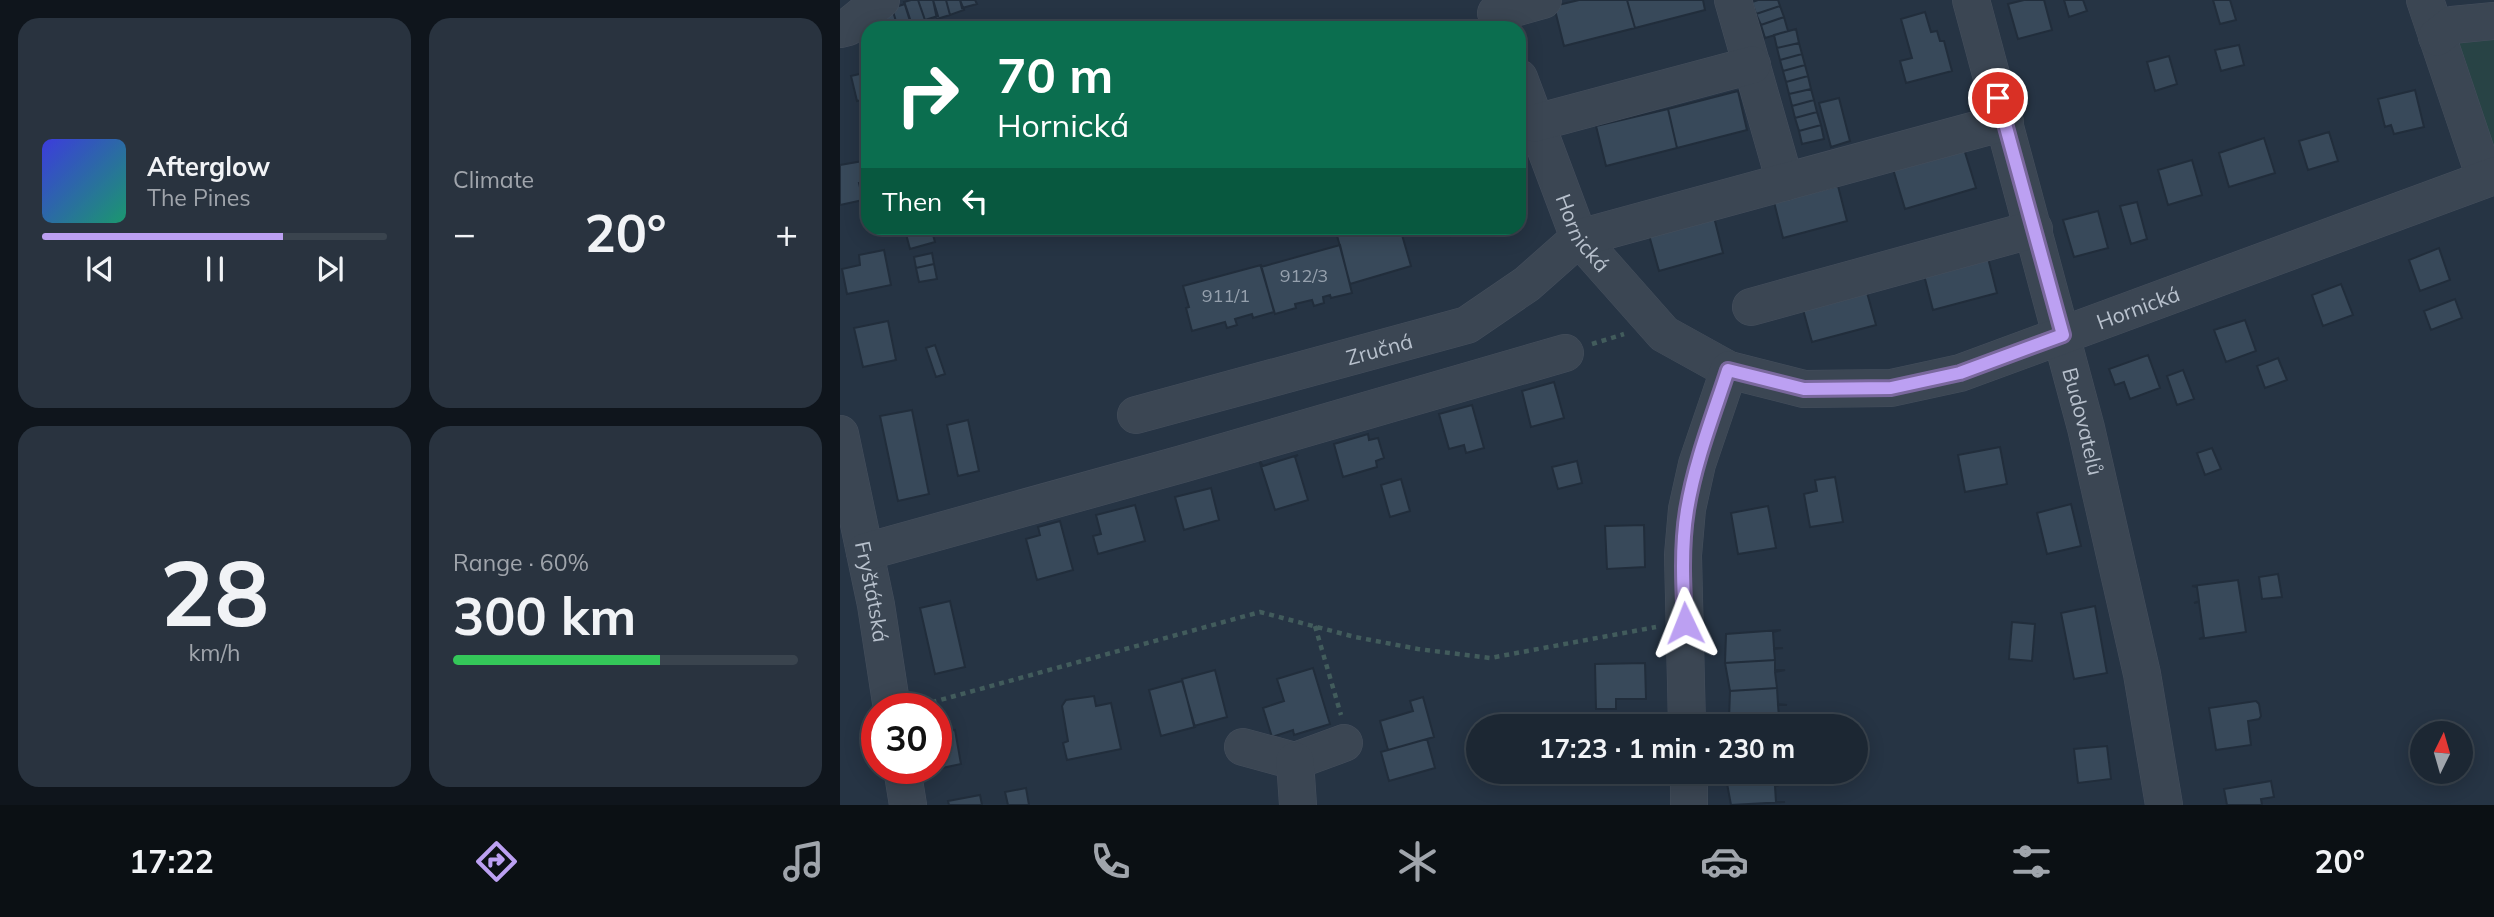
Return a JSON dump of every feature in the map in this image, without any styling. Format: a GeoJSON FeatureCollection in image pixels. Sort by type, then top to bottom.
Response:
{"type":"FeatureCollection","features":[{"type":"Feature","properties":{"kind":"street"},"geometry":{"type":"LineString","coordinates":[[840,29],[848,27],[881,0]]}},
{"type":"Feature","properties":{"kind":"street"},"geometry":{"type":"LineString","coordinates":[[1496,14],[1543,0]]}},
{"type":"Feature","properties":{"kind":"street"},"geometry":{"type":"LineString","coordinates":[[1733,0],[1785,182]]}},
{"type":"Feature","properties":{"kind":"street","name":"Budovatelů"},"geometry":{"type":"LineString","coordinates":[[1971,0],[2086,428],[2142,674],[2164,805]]}},
{"type":"Feature","properties":{"kind":"street"},"geometry":{"type":"LineString","coordinates":[[2426,0],[2437,37],[2490,177]]}},
{"type":"Feature","properties":{"kind":"street"},"geometry":{"type":"LineString","coordinates":[[2437,37],[2452,25],[2494,21]]}},
{"type":"Feature","properties":{"kind":"street"},"geometry":{"type":"LineString","coordinates":[[1535,123],[1752,65]]}},
{"type":"Feature","properties":{"kind":"street","name":"Hornická"},"geometry":{"type":"LineString","coordinates":[[1526,98],[1579,238],[1664,334],[1728,370],[1804,389],[1891,388],[1960,373],[2490,177]]}},
{"type":"Feature","properties":{"kind":"street"},"geometry":{"type":"LineString","coordinates":[[1579,238],[2004,122]]}},
{"type":"Feature","properties":{"kind":"street"},"geometry":{"type":"LineString","coordinates":[[1751,307],[2034,229]]}},
{"type":"Feature","properties":{"kind":"street","name":"Zručná"},"geometry":{"type":"LineString","coordinates":[[1141,474],[1146,412],[1467,325],[1527,284],[1579,238]]}},
{"type":"Feature","properties":{"kind":"street"},"geometry":{"type":"LineString","coordinates":[[865,552],[1565,353]]}},
{"type":"Feature","properties":{"kind":"street"},"geometry":{"type":"LineString","coordinates":[[1687,714],[1682,555],[1687,509],[1697,464],[1728,370]]}},
{"type":"Feature","properties":{"kind":"street","name":"Fryštátská"},"geometry":{"type":"LineString","coordinates":[[840,439],[876,605],[903,693]]}},
{"type":"Feature","properties":{"kind":"street"},"geometry":{"type":"LineString","coordinates":[[1243,747],[1296,761],[1344,743]]}},
{"type":"Feature","properties":{"kind":"street"},"geometry":{"type":"LineString","coordinates":[[1296,761],[1298,805]]}},
{"type":"Feature","properties":{"kind":"street"},"geometry":{"type":"LineString","coordinates":[[905,784],[908,805]]}},
{"type":"Feature","properties":{"kind":"street"},"geometry":{"type":"LineString","coordinates":[[1689,784],[1689,805]]}},
{"type":"Feature","properties":{"kind":"path"},"geometry":{"type":"LineString","coordinates":[[1565,353],[1654,322]]}},
{"type":"Feature","properties":{"kind":"path"},"geometry":{"type":"LineString","coordinates":[[952,695],[1261,612],[1355,637],[1418,649],[1490,658],[1599,636],[1685,623]]}},
{"type":"Feature","properties":{"kind":"path"},"geometry":{"type":"LineString","coordinates":[[1315,626],[1345,728],[1344,743]]}},
{"type":"Feature","properties":{"kind":"green space"},"geometry":{"type":"Polygon","coordinates":[[[2494,27],[2494,156],[2449,33],[2494,27]]]}},
{"type":"Feature","properties":{"kind":"building"},"geometry":{"type":"Polygon","coordinates":[[[918,0],[925,20],[910,21],[904,2],[918,0]]]}},
{"type":"Feature","properties":{"kind":"building"},"geometry":{"type":"Polygon","coordinates":[[[918,0],[933,0],[938,16],[925,20],[918,0]]]}},
{"type":"Feature","properties":{"kind":"building"},"geometry":{"type":"Polygon","coordinates":[[[933,0],[946,0],[950,15],[937,19],[933,0]]]}},
{"type":"Feature","properties":{"kind":"building"},"geometry":{"type":"Polygon","coordinates":[[[946,0],[960,0],[964,10],[950,15],[946,0]]]}},
{"type":"Feature","properties":{"kind":"building"},"geometry":{"type":"Polygon","coordinates":[[[960,0],[975,0],[977,4],[962,8],[960,0]]]}},
{"type":"Feature","properties":{"kind":"building"},"geometry":{"type":"Polygon","coordinates":[[[1579,0],[1627,0],[1635,28],[1564,46],[1554,6],[1579,0]]]}},
{"type":"Feature","properties":{"kind":"building"},"geometry":{"type":"Polygon","coordinates":[[[1627,0],[1703,0],[1705,10],[1635,28],[1627,0]]]}},
{"type":"Feature","properties":{"kind":"building"},"geometry":{"type":"Polygon","coordinates":[[[1778,0],[1780,6],[1756,14],[1752,2],[1778,0]]]}},
{"type":"Feature","properties":{"kind":"building"},"geometry":{"type":"Polygon","coordinates":[[[2024,0],[2044,0],[2052,30],[2018,39],[2008,4],[2024,0]]]}},
{"type":"Feature","properties":{"kind":"building"},"geometry":{"type":"Polygon","coordinates":[[[2064,0],[2083,0],[2087,11],[2069,17],[2064,0]]]}},
{"type":"Feature","properties":{"kind":"building"},"geometry":{"type":"Polygon","coordinates":[[[2213,0],[2230,0],[2236,20],[2220,24],[2213,0]]]}},
{"type":"Feature","properties":{"kind":"building"},"geometry":{"type":"Polygon","coordinates":[[[905,4],[911,21],[896,21],[892,8],[905,4]]]}},
{"type":"Feature","properties":{"kind":"building"},"geometry":{"type":"Polygon","coordinates":[[[1780,6],[1784,17],[1761,25],[1756,14],[1780,6]]]}},
{"type":"Feature","properties":{"kind":"building"},"geometry":{"type":"Polygon","coordinates":[[[892,8],[896,21],[882,21],[879,12],[892,8]]]}},
{"type":"Feature","properties":{"kind":"building"},"geometry":{"type":"Polygon","coordinates":[[[1925,12],[1931,32],[1937,31],[1940,41],[1944,41],[1952,71],[1906,83],[1900,61],[1912,58],[1901,19],[1925,12]]]}},
{"type":"Feature","properties":{"kind":"building"},"geometry":{"type":"Polygon","coordinates":[[[1784,17],[1788,31],[1765,38],[1761,25],[1784,17]]]}},
{"type":"Feature","properties":{"kind":"building"},"geometry":{"type":"Polygon","coordinates":[[[1796,29],[1799,43],[1777,48],[1774,35],[1796,29]]]}},
{"type":"Feature","properties":{"kind":"building"},"geometry":{"type":"Polygon","coordinates":[[[1799,43],[1802,54],[1780,60],[1777,48],[1799,43]]]}},
{"type":"Feature","properties":{"kind":"building"},"geometry":{"type":"Polygon","coordinates":[[[2239,45],[2244,65],[2221,71],[2215,50],[2239,45]]]}},
{"type":"Feature","properties":{"kind":"building"},"geometry":{"type":"Polygon","coordinates":[[[1802,54],[1805,65],[1783,71],[1780,60],[1802,54]]]}},
{"type":"Feature","properties":{"kind":"building"},"geometry":{"type":"Polygon","coordinates":[[[2169,56],[2177,84],[2155,91],[2147,62],[2169,56]]]}},
{"type":"Feature","properties":{"kind":"building"},"geometry":{"type":"Polygon","coordinates":[[[1805,65],[1808,76],[1786,82],[1783,71],[1805,65]]]}},
{"type":"Feature","properties":{"kind":"building"},"geometry":{"type":"Polygon","coordinates":[[[861,74],[861,100],[857,101],[851,76],[861,74]]]}},
{"type":"Feature","properties":{"kind":"building"},"geometry":{"type":"Polygon","coordinates":[[[1808,76],[1811,89],[1789,94],[1786,82],[1808,76]]]}},
{"type":"Feature","properties":{"kind":"building"},"geometry":{"type":"Polygon","coordinates":[[[1811,89],[1814,100],[1792,106],[1789,94],[1811,89]]]}},
{"type":"Feature","properties":{"kind":"building"},"geometry":{"type":"Polygon","coordinates":[[[2415,90],[2424,127],[2394,134],[2391,125],[2385,127],[2378,99],[2415,90]]]}},
{"type":"Feature","properties":{"kind":"building"},"geometry":{"type":"Polygon","coordinates":[[[1738,91],[1747,130],[1677,148],[1668,109],[1738,91]]]}},
{"type":"Feature","properties":{"kind":"building"},"geometry":{"type":"Polygon","coordinates":[[[1839,98],[1850,141],[1831,147],[1819,103],[1839,98]]]}},
{"type":"Feature","properties":{"kind":"building"},"geometry":{"type":"Polygon","coordinates":[[[1814,100],[1817,112],[1795,118],[1792,106],[1814,100]]]}},
{"type":"Feature","properties":{"kind":"building"},"geometry":{"type":"Polygon","coordinates":[[[1668,109],[1677,148],[1606,166],[1596,126],[1668,109]]]}},
{"type":"Feature","properties":{"kind":"building"},"geometry":{"type":"Polygon","coordinates":[[[1817,112],[1821,125],[1799,131],[1795,118],[1817,112]]]}},
{"type":"Feature","properties":{"kind":"building"},"geometry":{"type":"Polygon","coordinates":[[[1821,125],[1824,139],[1802,144],[1799,131],[1821,125]]]}},
{"type":"Feature","properties":{"kind":"building"},"geometry":{"type":"Polygon","coordinates":[[[2329,132],[2338,161],[2308,170],[2299,141],[2329,132]]]}},
{"type":"Feature","properties":{"kind":"building"},"geometry":{"type":"Polygon","coordinates":[[[2264,138],[2275,173],[2229,187],[2219,153],[2264,138]]]}},
{"type":"Feature","properties":{"kind":"building"},"geometry":{"type":"Polygon","coordinates":[[[1964,149],[1976,188],[1905,209],[1893,169],[1964,149]]]}},
{"type":"Feature","properties":{"kind":"building"},"geometry":{"type":"Polygon","coordinates":[[[2192,160],[2202,195],[2168,205],[2158,170],[2192,160]]]}},
{"type":"Feature","properties":{"kind":"building"},"geometry":{"type":"Polygon","coordinates":[[[861,161],[861,200],[840,205],[840,165],[861,161]]]}},
{"type":"Feature","properties":{"kind":"building"},"geometry":{"type":"Polygon","coordinates":[[[1838,186],[1847,221],[1783,238],[1774,202],[1838,186]]]}},
{"type":"Feature","properties":{"kind":"building"},"geometry":{"type":"Polygon","coordinates":[[[2137,202],[2147,239],[2131,244],[2120,206],[2137,202]]]}},
{"type":"Feature","properties":{"kind":"building"},"geometry":{"type":"Polygon","coordinates":[[[2098,211],[2108,248],[2074,257],[2063,220],[2098,211]]]}},
{"type":"Feature","properties":{"kind":"building"},"geometry":{"type":"Polygon","coordinates":[[[1714,217],[1723,253],[1659,271],[1649,235],[1714,217]]]}},
{"type":"Feature","properties":{"kind":"building"},"geometry":{"type":"Polygon","coordinates":[[[906,235],[933,235],[935,242],[910,249],[906,235]]]}},
{"type":"Feature","properties":{"kind":"building"},"geometry":{"type":"Polygon","coordinates":[[[1337,235],[1402,235],[1411,266],[1350,284],[1337,235]]]}},
{"type":"Feature","properties":{"kind":"building"},"geometry":{"type":"Polygon","coordinates":[[[1340,245],[1352,293],[1323,297],[1324,303],[1314,306],[1312,300],[1295,304],[1296,308],[1275,314],[1261,267],[1340,245]]]}},
{"type":"Feature","properties":{"kind":"building"},"geometry":{"type":"Polygon","coordinates":[[[2439,248],[2450,280],[2420,291],[2409,260],[2439,248]]]}},
{"type":"Feature","properties":{"kind":"building"},"geometry":{"type":"Polygon","coordinates":[[[884,250],[891,285],[847,294],[842,269],[860,265],[859,255],[884,250]]]}},
{"type":"Feature","properties":{"kind":"building"},"geometry":{"type":"Polygon","coordinates":[[[932,253],[934,264],[916,268],[914,257],[932,253]]]}},
{"type":"Feature","properties":{"kind":"building"},"geometry":{"type":"Polygon","coordinates":[[[1988,258],[1997,293],[1933,310],[1924,275],[1988,258]]]}},
{"type":"Feature","properties":{"kind":"building"},"geometry":{"type":"Polygon","coordinates":[[[934,264],[937,279],[919,282],[916,268],[934,264]]]}},
{"type":"Feature","properties":{"kind":"building"},"geometry":{"type":"Polygon","coordinates":[[[1261,265],[1274,312],[1253,318],[1252,314],[1235,319],[1237,325],[1227,328],[1225,322],[1192,331],[1183,286],[1261,265]]]}},
{"type":"Feature","properties":{"kind":"building"},"geometry":{"type":"Polygon","coordinates":[[[2341,284],[2353,315],[2323,326],[2312,295],[2341,284]]]}},
{"type":"Feature","properties":{"kind":"building"},"geometry":{"type":"Polygon","coordinates":[[[1866,289],[1876,325],[1812,342],[1802,306],[1866,289]]]}},
{"type":"Feature","properties":{"kind":"building"},"geometry":{"type":"Polygon","coordinates":[[[2455,299],[2462,318],[2431,330],[2424,311],[2455,299]]]}},
{"type":"Feature","properties":{"kind":"building"},"geometry":{"type":"Polygon","coordinates":[[[2245,320],[2256,351],[2226,362],[2214,330],[2245,320]]]}},
{"type":"Feature","properties":{"kind":"building"},"geometry":{"type":"Polygon","coordinates":[[[888,321],[896,360],[863,367],[854,328],[888,321]]]}},
{"type":"Feature","properties":{"kind":"building"},"geometry":{"type":"Polygon","coordinates":[[[935,345],[945,374],[936,377],[926,348],[935,345]]]}},
{"type":"Feature","properties":{"kind":"building"},"geometry":{"type":"Polygon","coordinates":[[[2148,355],[2160,388],[2130,399],[2124,382],[2115,385],[2109,369],[2148,355]]]}},
{"type":"Feature","properties":{"kind":"building"},"geometry":{"type":"Polygon","coordinates":[[[2278,358],[2287,380],[2265,388],[2257,366],[2278,358]]]}},
{"type":"Feature","properties":{"kind":"building"},"geometry":{"type":"Polygon","coordinates":[[[2183,370],[2194,399],[2177,405],[2167,376],[2183,370]]]}},
{"type":"Feature","properties":{"kind":"building"},"geometry":{"type":"Polygon","coordinates":[[[1554,382],[1564,418],[1531,427],[1522,391],[1554,382]]]}},
{"type":"Feature","properties":{"kind":"building"},"geometry":{"type":"Polygon","coordinates":[[[1472,405],[1484,448],[1466,453],[1464,445],[1449,449],[1439,414],[1472,405]]]}},
{"type":"Feature","properties":{"kind":"building"},"geometry":{"type":"Polygon","coordinates":[[[912,410],[929,494],[898,501],[880,416],[912,410]]]}},
{"type":"Feature","properties":{"kind":"building"},"geometry":{"type":"Polygon","coordinates":[[[968,420],[979,471],[958,476],[947,425],[968,420]]]}},
{"type":"Feature","properties":{"kind":"building"},"geometry":{"type":"Polygon","coordinates":[[[1368,434],[1369,440],[1378,438],[1384,458],[1376,461],[1377,467],[1343,477],[1334,444],[1368,434]]]}},
{"type":"Feature","properties":{"kind":"building"},"geometry":{"type":"Polygon","coordinates":[[[2000,447],[2007,484],[1965,492],[1958,455],[2000,447]]]}},
{"type":"Feature","properties":{"kind":"building"},"geometry":{"type":"Polygon","coordinates":[[[2212,448],[2221,469],[2205,475],[2197,453],[2212,448]]]}},
{"type":"Feature","properties":{"kind":"building"},"geometry":{"type":"Polygon","coordinates":[[[1298,455],[1295,457],[1308,500],[1275,510],[1259,460],[1263,466],[1298,455]]]}},
{"type":"Feature","properties":{"kind":"building"},"geometry":{"type":"Polygon","coordinates":[[[1577,461],[1582,483],[1558,489],[1552,467],[1577,461]]]}},
{"type":"Feature","properties":{"kind":"building"},"geometry":{"type":"Polygon","coordinates":[[[1835,477],[1843,522],[1810,527],[1804,494],[1817,491],[1815,480],[1835,477]]]}},
{"type":"Feature","properties":{"kind":"building"},"geometry":{"type":"Polygon","coordinates":[[[1401,479],[1410,511],[1390,517],[1381,485],[1401,479]]]}},
{"type":"Feature","properties":{"kind":"building"},"geometry":{"type":"Polygon","coordinates":[[[1211,488],[1219,520],[1184,530],[1175,497],[1211,488]]]}},
{"type":"Feature","properties":{"kind":"building"},"geometry":{"type":"Polygon","coordinates":[[[2071,504],[2081,546],[2047,554],[2037,513],[2071,504]]]}},
{"type":"Feature","properties":{"kind":"building"},"geometry":{"type":"Polygon","coordinates":[[[1135,505],[1145,541],[1098,554],[1093,536],[1101,534],[1096,515],[1135,505]]]}},
{"type":"Feature","properties":{"kind":"building"},"geometry":{"type":"Polygon","coordinates":[[[1768,506],[1776,548],[1738,554],[1731,513],[1768,506]]]}},
{"type":"Feature","properties":{"kind":"building"},"geometry":{"type":"Polygon","coordinates":[[[1060,521],[1073,570],[1037,580],[1026,539],[1040,535],[1038,527],[1060,521]]]}},
{"type":"Feature","properties":{"kind":"building"},"geometry":{"type":"Polygon","coordinates":[[[1644,525],[1645,567],[1607,569],[1605,526],[1644,525]]]}},
{"type":"Feature","properties":{"kind":"building"},"geometry":{"type":"Polygon","coordinates":[[[2278,574],[2282,597],[2262,599],[2259,577],[2278,574]]]}},
{"type":"Feature","properties":{"kind":"building"},"geometry":{"type":"Polygon","coordinates":[[[2238,580],[2246,632],[2199,639],[2204,637],[2199,602],[2194,603],[2199,601],[2197,587],[2192,586],[2238,580]]]}},
{"type":"Feature","properties":{"kind":"building"},"geometry":{"type":"Polygon","coordinates":[[[950,601],[965,667],[935,674],[920,608],[950,601]]]}},
{"type":"Feature","properties":{"kind":"building"},"geometry":{"type":"Polygon","coordinates":[[[2095,606],[2107,673],[2074,679],[2061,613],[2095,606]]]}},
{"type":"Feature","properties":{"kind":"building"},"geometry":{"type":"Polygon","coordinates":[[[2012,622],[2035,624],[2032,661],[2009,659],[2012,622]]]}},
{"type":"Feature","properties":{"kind":"building"},"geometry":{"type":"Polygon","coordinates":[[[1781,630],[1773,632],[1774,648],[1783,648],[1774,649],[1775,660],[1725,663],[1726,634],[1781,630]]]}},
{"type":"Feature","properties":{"kind":"building"},"geometry":{"type":"Polygon","coordinates":[[[1775,660],[1775,670],[1785,670],[1775,672],[1777,688],[1730,691],[1725,663],[1775,660]]]}},
{"type":"Feature","properties":{"kind":"building"},"geometry":{"type":"Polygon","coordinates":[[[1645,663],[1646,699],[1616,699],[1616,709],[1596,709],[1595,664],[1645,663]]]}},
{"type":"Feature","properties":{"kind":"building"},"geometry":{"type":"Polygon","coordinates":[[[1313,668],[1330,724],[1294,735],[1293,730],[1272,737],[1263,708],[1284,701],[1277,679],[1313,668]]]}},
{"type":"Feature","properties":{"kind":"building"},"geometry":{"type":"Polygon","coordinates":[[[1215,670],[1227,717],[1194,726],[1182,679],[1215,670]]]}},
{"type":"Feature","properties":{"kind":"building"},"geometry":{"type":"Polygon","coordinates":[[[1182,681],[1195,727],[1161,736],[1149,690],[1182,681]]]}},
{"type":"Feature","properties":{"kind":"building"},"geometry":{"type":"Polygon","coordinates":[[[1777,688],[1778,704],[1787,705],[1778,705],[1779,714],[1729,714],[1730,691],[1777,688]]]}},
{"type":"Feature","properties":{"kind":"building"},"geometry":{"type":"Polygon","coordinates":[[[1094,696],[1096,706],[1111,703],[1121,749],[1067,760],[1063,743],[1068,741],[1062,706],[1066,700],[1094,696]]]}},
{"type":"Feature","properties":{"kind":"building"},"geometry":{"type":"Polygon","coordinates":[[[1423,697],[1434,737],[1388,750],[1380,721],[1413,711],[1410,701],[1423,697]]]}},
{"type":"Feature","properties":{"kind":"building"},"geometry":{"type":"Polygon","coordinates":[[[2256,701],[2261,716],[2248,721],[2251,745],[2216,750],[2209,708],[2256,701]]]}},
{"type":"Feature","properties":{"kind":"building"},"geometry":{"type":"Polygon","coordinates":[[[952,730],[955,730],[961,764],[952,766],[952,730]]]}},
{"type":"Feature","properties":{"kind":"building"},"geometry":{"type":"Polygon","coordinates":[[[1427,739],[1435,768],[1389,781],[1381,752],[1427,739]]]}},
{"type":"Feature","properties":{"kind":"building"},"geometry":{"type":"Polygon","coordinates":[[[2107,746],[2111,779],[2078,783],[2074,749],[2107,746]]]}},
{"type":"Feature","properties":{"kind":"building"},"geometry":{"type":"Polygon","coordinates":[[[2271,781],[2274,797],[2261,799],[2262,805],[2227,805],[2224,789],[2271,781]]]}},
{"type":"Feature","properties":{"kind":"building"},"geometry":{"type":"Polygon","coordinates":[[[1727,784],[1784,784],[1775,786],[1776,802],[1785,802],[1731,805],[1727,784]]]}},
{"type":"Feature","properties":{"kind":"building"},"geometry":{"type":"Polygon","coordinates":[[[1026,788],[1029,805],[1008,805],[1005,792],[1026,788]]]}},
{"type":"Feature","properties":{"kind":"building"},"geometry":{"type":"Polygon","coordinates":[[[980,795],[982,805],[949,805],[948,801],[980,795]]]}},
{"type":"Feature","properties":{"kind":"route"},"geometry":{"type":"LineString","coordinates":[[1685,623],[1682,555],[1687,509],[1697,464],[1728,370],[1804,389],[1891,388],[1960,373],[2063,335],[1998,98]]}}]}
